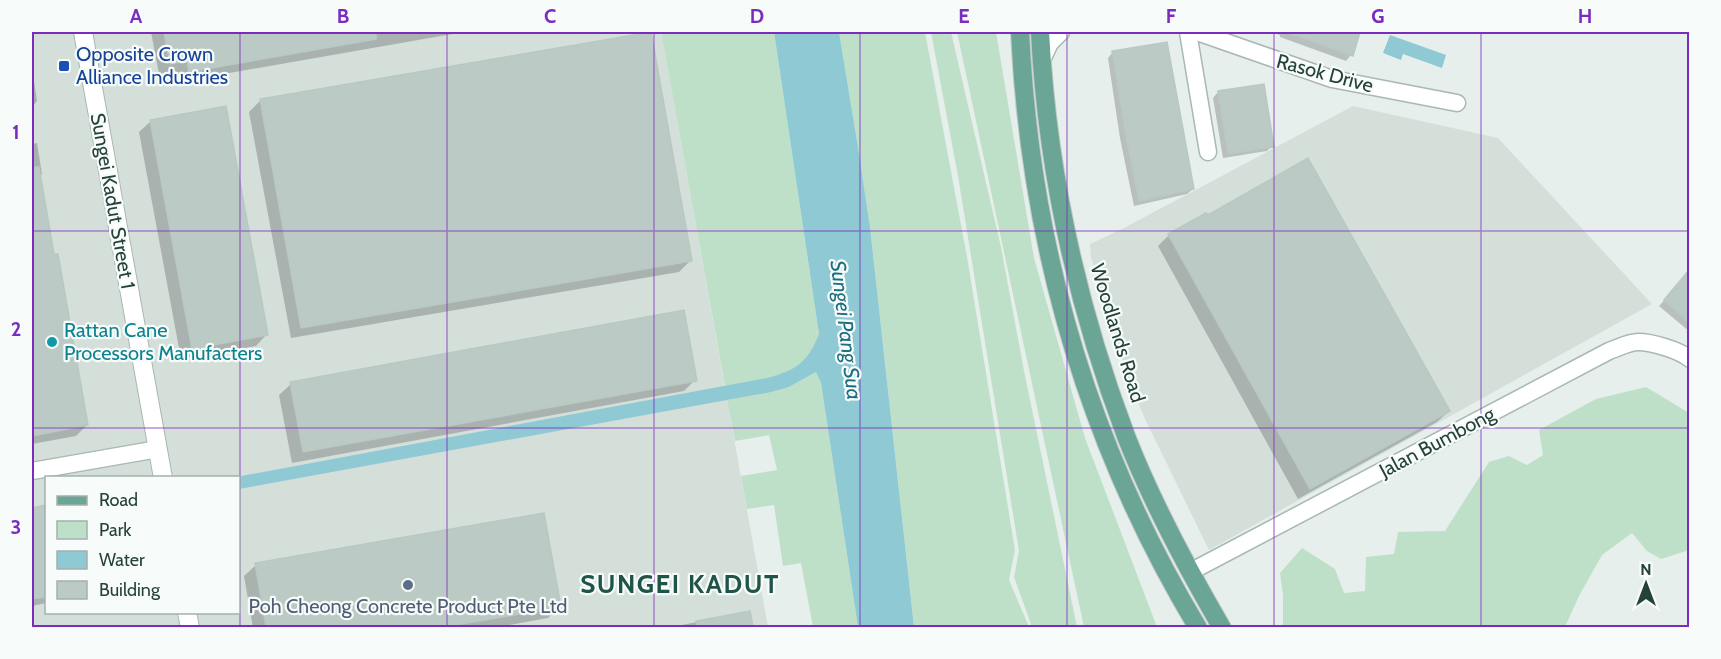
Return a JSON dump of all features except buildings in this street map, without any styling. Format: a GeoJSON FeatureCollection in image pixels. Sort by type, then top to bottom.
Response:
{"type":"FeatureCollection","features":[{"type":"Feature","properties":{"kind":"main road"},"geometry":{"type":"LineString","coordinates":[[1020,32],[1021,61],[1040,213],[1069,337],[1107,446],[1129,498],[1171,583],[1198,627]]}},
{"type":"Feature","properties":{"kind":"main road","name":"Woodlands Road"},"geometry":{"type":"LineString","coordinates":[[1040,32],[1046,111],[1061,210],[1090,328],[1127,437],[1149,488],[1190,572],[1222,627]]}},
{"type":"Feature","properties":{"kind":"street","name":"Sungei Kadut Street 1"},"geometry":{"type":"LineString","coordinates":[[83,32],[163,476]]}},
{"type":"Feature","properties":{"kind":"street"},"geometry":{"type":"LineString","coordinates":[[1041,62],[1050,43],[1061,32]]}},
{"type":"Feature","properties":{"kind":"street"},"geometry":{"type":"LineString","coordinates":[[1188,32],[1208,152]]}},
{"type":"Feature","properties":{"kind":"street","name":"Rasok Drive"},"geometry":{"type":"LineString","coordinates":[[1197,32],[1332,79],[1457,103]]}},
{"type":"Feature","properties":{"kind":"street","name":"Jalan Bumbong"},"geometry":{"type":"LineString","coordinates":[[1190,572],[1610,351],[1636,342],[1660,346],[1689,359]]}},
{"type":"Feature","properties":{"kind":"street"},"geometry":{"type":"LineString","coordinates":[[32,471],[158,449]]}},
{"type":"Feature","properties":{"kind":"shaded area"},"geometry":{"type":"Polygon","coordinates":[[[32,32],[661,32],[768,627],[32,627],[32,32]]]}},
{"type":"Feature","properties":{"kind":"shaded area"},"geometry":{"type":"Polygon","coordinates":[[[1353,106],[1498,138],[1652,304],[1209,550],[1145,419],[1129,380],[1091,258],[1090,244],[1353,106]]]}},
{"type":"Feature","properties":{"kind":"green space"},"geometry":{"type":"Polygon","coordinates":[[[661,32],[774,32],[819,334],[813,350],[805,361],[785,373],[725,386],[661,32]]]}},
{"type":"Feature","properties":{"kind":"green space"},"geometry":{"type":"Polygon","coordinates":[[[839,32],[925,32],[967,257],[1015,550],[1009,580],[1029,627],[914,627],[870,227],[839,32]]]}},
{"type":"Feature","properties":{"kind":"green space"},"geometry":{"type":"Polygon","coordinates":[[[931,32],[951,32],[1001,247],[1077,627],[1032,627],[1014,577],[1019,551],[958,176],[931,32]]]}},
{"type":"Feature","properties":{"kind":"green space"},"geometry":{"type":"Polygon","coordinates":[[[957,32],[996,32],[1034,258],[1085,438],[1157,627],[1084,627],[957,32]]]}},
{"type":"Feature","properties":{"kind":"green space"},"geometry":{"type":"Polygon","coordinates":[[[816,372],[821,383],[858,627],[813,627],[801,563],[783,566],[774,505],[747,509],[741,476],[777,470],[769,435],[735,441],[727,400],[789,387],[816,372]]]}},
{"type":"Feature","properties":{"kind":"green space"},"geometry":{"type":"Polygon","coordinates":[[[1646,387],[1689,413],[1689,550],[1661,559],[1647,551],[1632,533],[1602,555],[1565,627],[1283,627],[1280,573],[1302,548],[1335,569],[1344,593],[1365,591],[1366,557],[1394,554],[1398,532],[1445,531],[1489,462],[1509,456],[1527,465],[1543,455],[1539,430],[1596,399],[1646,387]]]}},
{"type":"Feature","properties":{"kind":"water","name":"Sungei Pang Sua"},"geometry":{"type":"Polygon","coordinates":[[[774,32],[839,32],[870,227],[914,627],[858,627],[821,383],[816,372],[789,387],[771,392],[240,489],[240,476],[767,378],[786,372],[800,364],[810,352],[819,334],[774,32]]]}},
{"type":"Feature","properties":{"kind":"water"},"geometry":{"type":"Polygon","coordinates":[[[1390,35],[1446,55],[1442,68],[1403,54],[1401,60],[1383,53],[1390,35]]]}},
{"type":"Feature","properties":{"kind":"place","name":"Opposite Crown Alliance Industries"},"geometry":{"type":"Point","coordinates":[64,66]}},
{"type":"Feature","properties":{"kind":"place","name":"Rattan Cane Processors Manufacters"},"geometry":{"type":"Point","coordinates":[52,342]}},
{"type":"Feature","properties":{"kind":"place","name":"Poh Cheong Concrete Product Pte Ltd"},"geometry":{"type":"Point","coordinates":[408,585]}},
{"type":"Feature","properties":{"kind":"district","name":"SUNGEI KADUT"},"geometry":{"type":"Point","coordinates":[680,584]}}]}
